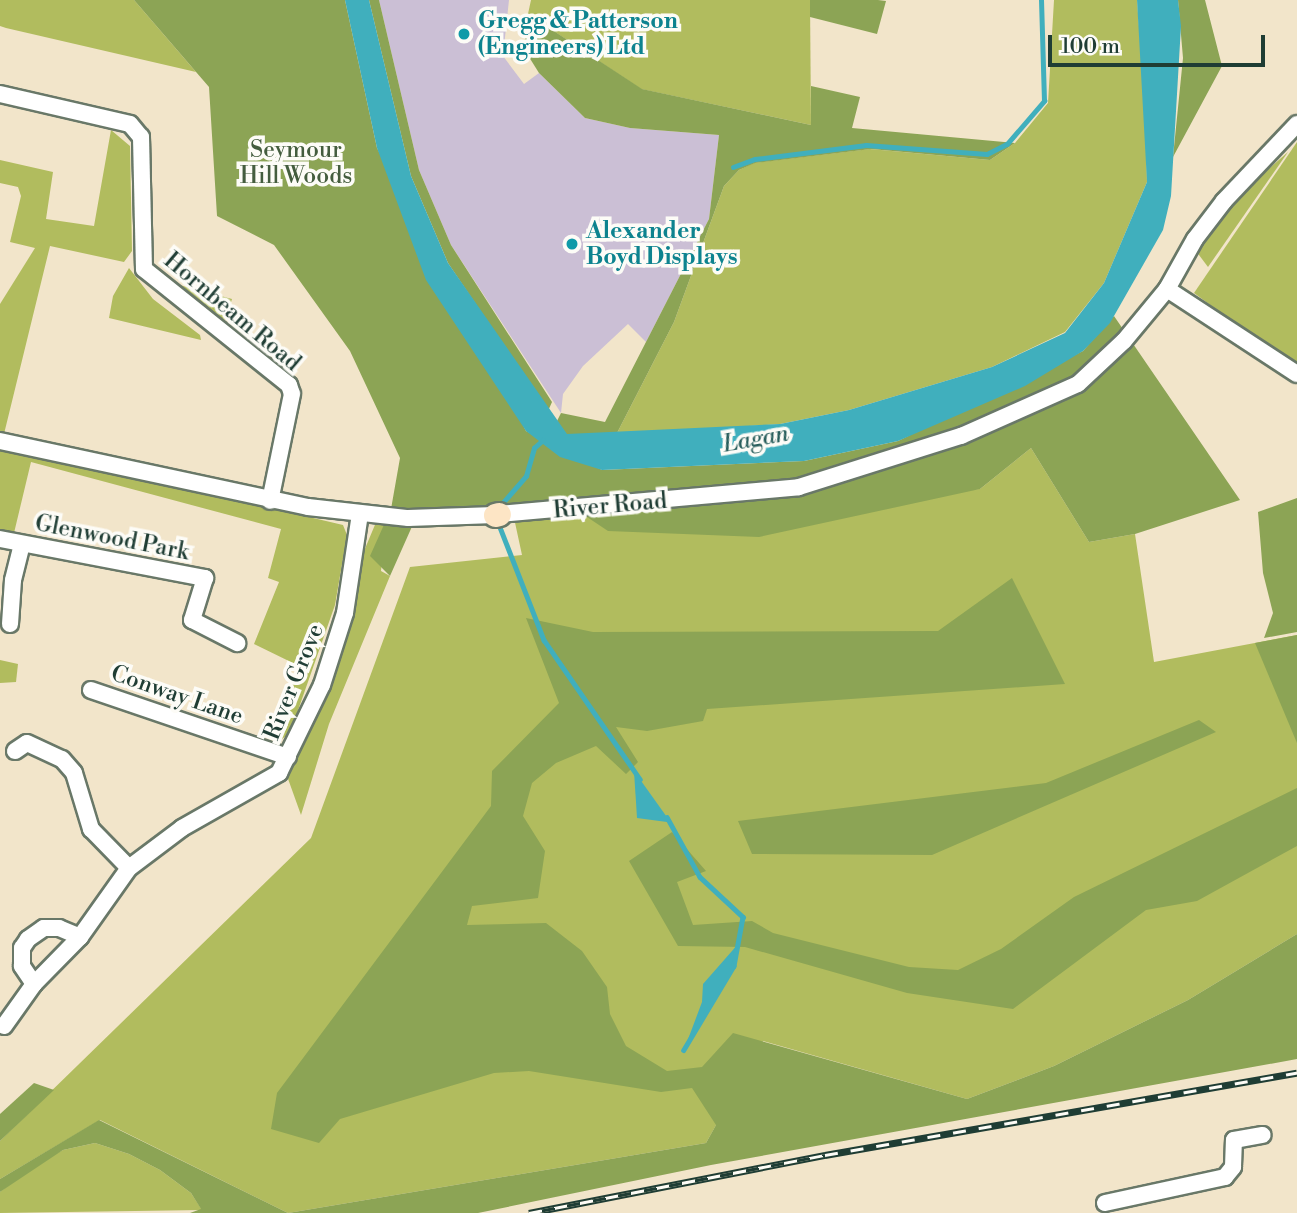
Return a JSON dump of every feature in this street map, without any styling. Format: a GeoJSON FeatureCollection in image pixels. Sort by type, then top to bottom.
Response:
{"type":"FeatureCollection","features":[{"type":"Feature","properties":{"kind":"street","name":"Hornbeam Road"},"geometry":{"type":"LineString","coordinates":[[0,94],[130,124],[141,137],[145,270],[289,385],[292,394],[270,501]]}},
{"type":"Feature","properties":{"kind":"street","name":"River Road"},"geometry":{"type":"LineString","coordinates":[[0,441],[270,501],[360,514],[497,515],[799,486],[961,436],[1078,384],[1124,341],[1167,289],[1209,220],[1297,124]]}},
{"type":"Feature","properties":{"kind":"street"},"geometry":{"type":"LineString","coordinates":[[1167,289],[1297,374]]}},
{"type":"Feature","properties":{"kind":"street","name":"River Grove"},"geometry":{"type":"LineString","coordinates":[[4,1026],[34,984],[80,937],[129,868],[182,828],[250,793],[279,773],[322,686],[345,613],[360,514]]}},
{"type":"Feature","properties":{"kind":"street","name":"Glenwood Park"},"geometry":{"type":"LineString","coordinates":[[0,540],[205,578],[192,620],[237,643]]}},
{"type":"Feature","properties":{"kind":"street"},"geometry":{"type":"LineString","coordinates":[[10,624],[13,580],[22,545]]}},
{"type":"Feature","properties":{"kind":"street","name":"Conway Lane"},"geometry":{"type":"LineString","coordinates":[[91,691],[288,757]]}},
{"type":"Feature","properties":{"kind":"street"},"geometry":{"type":"LineString","coordinates":[[15,751],[27,743],[62,759],[74,773],[91,829],[129,868]]}},
{"type":"Feature","properties":{"kind":"street"},"geometry":{"type":"LineString","coordinates":[[34,984],[22,966],[22,948],[28,939],[44,928],[59,928],[80,937]]}},
{"type":"Feature","properties":{"kind":"street"},"geometry":{"type":"LineString","coordinates":[[1105,1203],[1146,1205],[1225,1177],[1233,1167],[1234,1140],[1263,1135]]}},
{"type":"Feature","properties":{"kind":"shaded area"},"geometry":{"type":"Polygon","coordinates":[[[379,0],[509,0],[503,56],[524,84],[539,73],[585,118],[630,128],[719,135],[709,219],[646,342],[628,324],[583,366],[563,394],[561,413],[451,245],[419,170],[379,0]]]}},
{"type":"Feature","properties":{"kind":"green space"},"geometry":{"type":"Polygon","coordinates":[[[0,0],[134,0],[196,72],[0,26],[0,0]]]}},
{"type":"Feature","properties":{"kind":"green space","name":"Seymour Hill Woods"},"geometry":{"type":"Polygon","coordinates":[[[134,0],[345,0],[377,148],[526,431],[602,470],[804,461],[898,441],[1083,351],[1114,316],[1240,500],[1135,534],[1089,542],[1031,448],[980,489],[759,537],[608,531],[581,513],[418,513],[390,576],[370,556],[391,509],[400,458],[350,351],[274,245],[217,216],[209,87],[134,0]]]}},
{"type":"Feature","properties":{"kind":"green space"},"geometry":{"type":"Polygon","coordinates":[[[369,0],[379,0],[419,170],[451,245],[552,402],[548,411],[448,263],[411,176],[369,0]]]}},
{"type":"Feature","properties":{"kind":"green space"},"geometry":{"type":"Polygon","coordinates":[[[531,0],[810,0],[811,125],[641,89],[528,14],[531,0]]]}},
{"type":"Feature","properties":{"kind":"green space"},"geometry":{"type":"Polygon","coordinates":[[[810,0],[886,1],[877,34],[810,17],[810,0]]]}},
{"type":"Feature","properties":{"kind":"green space"},"geometry":{"type":"Polygon","coordinates":[[[1054,0],[1137,0],[1145,106],[1147,182],[1104,283],[1065,332],[992,367],[849,410],[780,424],[616,435],[674,322],[724,186],[739,170],[754,163],[870,149],[990,160],[1015,143],[1048,103],[1054,0]]]}},
{"type":"Feature","properties":{"kind":"green space"},"geometry":{"type":"Polygon","coordinates":[[[1178,0],[1205,0],[1222,66],[1173,157],[1183,58],[1178,0]]]}},
{"type":"Feature","properties":{"kind":"green space"},"geometry":{"type":"Polygon","coordinates":[[[528,14],[642,89],[811,125],[811,86],[860,97],[852,128],[1015,143],[990,160],[871,149],[755,163],[739,170],[724,186],[674,322],[616,435],[566,434],[557,421],[561,413],[605,422],[709,219],[719,135],[630,128],[585,118],[539,73],[524,49],[528,14]]]}},
{"type":"Feature","properties":{"kind":"green space"},"geometry":{"type":"Polygon","coordinates":[[[111,130],[130,146],[132,251],[124,262],[50,246],[4,434],[0,433],[0,304],[35,248],[10,242],[21,196],[18,187],[0,183],[0,160],[53,172],[46,219],[94,226],[111,130]]]}},
{"type":"Feature","properties":{"kind":"green space"},"geometry":{"type":"Polygon","coordinates":[[[1297,142],[1297,369],[1194,293],[1297,142]]]}},
{"type":"Feature","properties":{"kind":"green space"},"geometry":{"type":"Polygon","coordinates":[[[1288,152],[1208,267],[1196,251],[1200,242],[1232,201],[1288,152]]]}},
{"type":"Feature","properties":{"kind":"green space"},"geometry":{"type":"Polygon","coordinates":[[[129,268],[153,299],[200,335],[201,340],[109,318],[113,296],[129,268]]]}},
{"type":"Feature","properties":{"kind":"green space"},"geometry":{"type":"Polygon","coordinates":[[[172,283],[232,299],[224,324],[172,283]]]}},
{"type":"Feature","properties":{"kind":"green space"},"geometry":{"type":"Polygon","coordinates":[[[11,447],[343,525],[347,535],[335,605],[290,733],[278,742],[297,665],[254,644],[279,582],[268,578],[281,529],[31,462],[14,533],[0,530],[0,451],[11,447]]]}},
{"type":"Feature","properties":{"kind":"green space"},"geometry":{"type":"Polygon","coordinates":[[[1031,448],[1089,542],[1135,534],[1154,662],[1297,635],[1297,934],[1188,1000],[1054,1066],[967,1099],[763,1041],[706,1143],[288,1213],[100,1120],[0,1179],[0,1141],[311,838],[410,567],[522,555],[514,518],[980,489],[1031,448]]]}},
{"type":"Feature","properties":{"kind":"green space"},"geometry":{"type":"Polygon","coordinates":[[[1297,498],[1297,632],[1264,638],[1273,613],[1263,573],[1258,512],[1297,498]]]}},
{"type":"Feature","properties":{"kind":"green space"},"geometry":{"type":"Polygon","coordinates":[[[377,520],[386,522],[381,571],[390,576],[329,724],[301,815],[287,776],[332,679],[364,551],[377,520]]]}},
{"type":"Feature","properties":{"kind":"green space"},"geometry":{"type":"Polygon","coordinates":[[[1012,578],[1065,684],[707,709],[703,721],[647,731],[616,727],[638,762],[626,774],[596,746],[556,763],[532,783],[523,816],[545,851],[538,898],[472,906],[467,925],[546,923],[582,951],[607,987],[610,1014],[626,1046],[667,1071],[702,1067],[733,1033],[967,1099],[1054,1066],[1188,1000],[1297,934],[1297,1059],[711,1165],[478,1213],[288,1213],[706,1143],[716,1125],[692,1088],[661,1092],[529,1071],[494,1073],[340,1119],[319,1143],[271,1129],[277,1093],[491,806],[492,771],[559,703],[526,618],[593,632],[938,631],[1012,578]]]}},
{"type":"Feature","properties":{"kind":"green space"},"geometry":{"type":"Polygon","coordinates":[[[1297,635],[1297,743],[1255,643],[1297,635]]]}},
{"type":"Feature","properties":{"kind":"green space"},"geometry":{"type":"Polygon","coordinates":[[[0,660],[18,664],[16,682],[0,683],[0,660]]]}},
{"type":"Feature","properties":{"kind":"green space"},"geometry":{"type":"Polygon","coordinates":[[[1199,720],[1216,732],[932,855],[752,854],[738,821],[1046,783],[1199,720]]]}},
{"type":"Feature","properties":{"kind":"green space"},"geometry":{"type":"Polygon","coordinates":[[[1297,788],[1297,846],[1197,901],[1146,910],[1013,1009],[907,993],[745,947],[678,946],[629,861],[672,832],[706,871],[677,882],[693,925],[752,921],[773,933],[909,967],[958,970],[1001,949],[1074,897],[1297,788]]]}},
{"type":"Feature","properties":{"kind":"green space"},"geometry":{"type":"Polygon","coordinates":[[[34,1083],[54,1090],[0,1141],[0,1114],[34,1083]]]}},
{"type":"Feature","properties":{"kind":"green space"},"geometry":{"type":"Polygon","coordinates":[[[99,1120],[288,1213],[190,1213],[201,1209],[191,1193],[160,1170],[129,1154],[95,1143],[63,1150],[0,1192],[0,1179],[99,1120]]]}},
{"type":"Feature","properties":{"kind":"green space"},"geometry":{"type":"Polygon","coordinates":[[[95,1143],[129,1154],[160,1170],[191,1193],[202,1210],[0,1213],[0,1192],[34,1165],[63,1150],[95,1143]]]}},
{"type":"Feature","properties":{"kind":"water","name":"Lagan"},"geometry":{"type":"Polygon","coordinates":[[[345,0],[369,0],[411,176],[448,263],[567,434],[780,424],[849,410],[992,367],[1065,333],[1104,283],[1147,182],[1137,0],[1178,0],[1181,26],[1171,196],[1163,230],[1110,323],[1083,351],[1025,386],[898,441],[804,461],[602,470],[560,457],[526,431],[426,280],[377,148],[345,0]]]}},
{"type":"Feature","properties":{"kind":"water"},"geometry":{"type":"Polygon","coordinates":[[[634,771],[669,820],[667,822],[637,818],[634,771]]]}},
{"type":"Feature","properties":{"kind":"water"},"geometry":{"type":"Polygon","coordinates":[[[739,943],[734,966],[684,1050],[702,1002],[703,984],[739,943]]]}},
{"type":"Feature","properties":{"kind":"waterway"},"geometry":{"type":"LineString","coordinates":[[733,167],[755,159],[866,145],[987,154],[1007,144],[1044,101],[1041,0]]}},
{"type":"Feature","properties":{"kind":"waterway"},"geometry":{"type":"LineString","coordinates":[[499,507],[526,476],[534,448],[543,440]]}},
{"type":"Feature","properties":{"kind":"waterway"},"geometry":{"type":"LineString","coordinates":[[498,522],[544,640],[640,779]]}},
{"type":"Feature","properties":{"kind":"waterway"},"geometry":{"type":"LineString","coordinates":[[667,817],[700,877],[743,917],[734,966],[684,1050]]}},
{"type":"Feature","properties":{"kind":"railway"},"geometry":{"type":"LineString","coordinates":[[529,1213],[825,1155],[1297,1073]]}},
{"type":"Feature","properties":{"kind":"place","name":"Gregg & Patterson (Engineers) Ltd"},"geometry":{"type":"Point","coordinates":[464,34]}},
{"type":"Feature","properties":{"kind":"place","name":"Alexander Boyd Displays"},"geometry":{"type":"Point","coordinates":[572,244]}}]}
